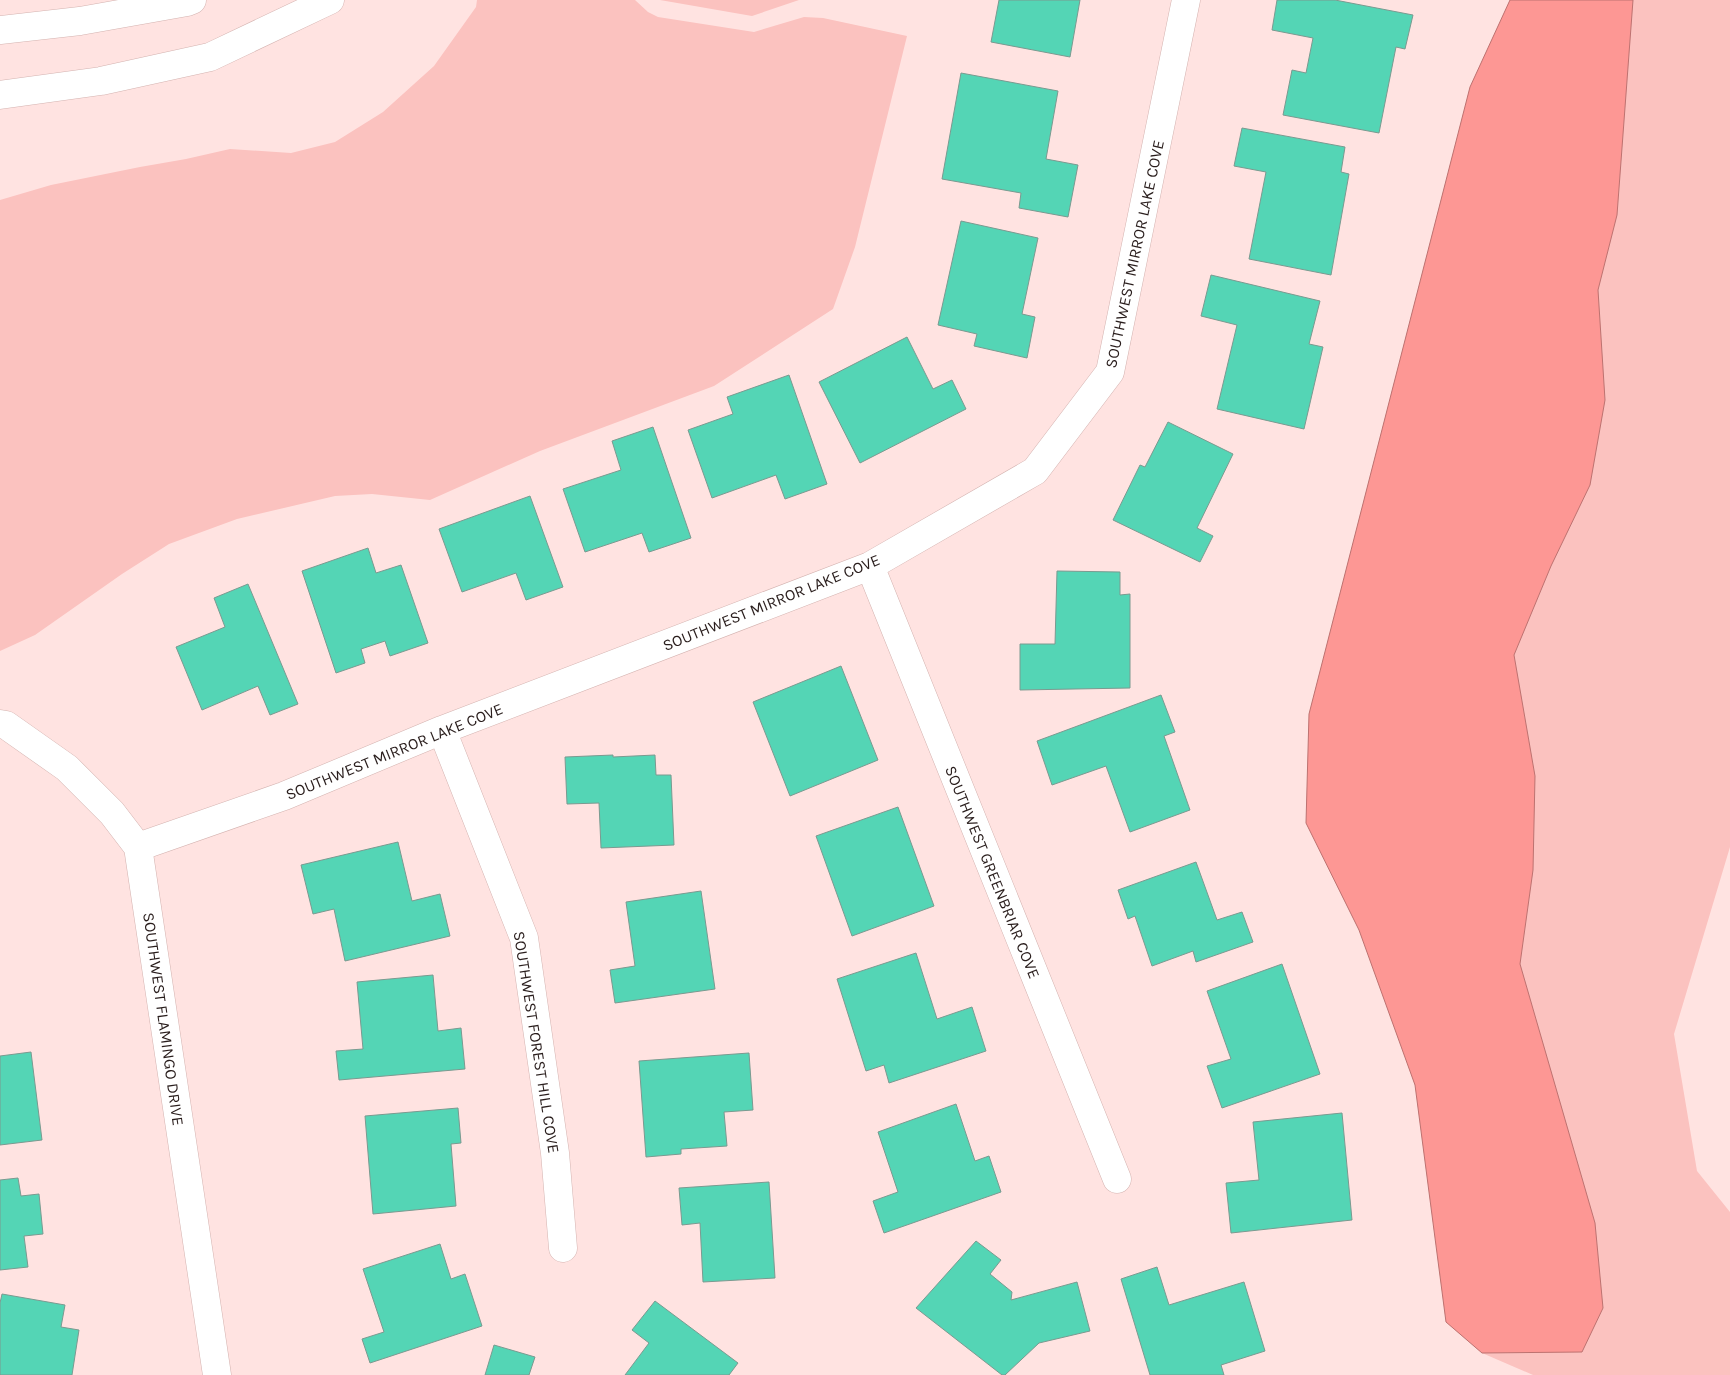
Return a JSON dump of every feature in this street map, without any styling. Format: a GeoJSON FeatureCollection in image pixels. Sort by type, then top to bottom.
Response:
{"type":"FeatureCollection","features":[{"type":"Feature","properties":{"kind":"street"},"geometry":{"type":"LineString","coordinates":[[0,30],[80,20],[192,0]]}},
{"type":"Feature","properties":{"kind":"street","name":"SOUTHWEST MIRROR LAKE COVE"},"geometry":{"type":"LineString","coordinates":[[138,847],[284,796],[442,730],[870,566],[1035,471],[1110,372],[1186,0]]}},
{"type":"Feature","properties":{"kind":"street"},"geometry":{"type":"LineString","coordinates":[[0,94],[102,81],[210,57],[327,1]]}},
{"type":"Feature","properties":{"kind":"street","name":"SOUTHWEST GREENBRIAR COVE"},"geometry":{"type":"LineString","coordinates":[[870,566],[1117,1179]]}},
{"type":"Feature","properties":{"kind":"street","name":"SOUTHWEST FLAMINGO DRIVE"},"geometry":{"type":"LineString","coordinates":[[0,724],[6,726],[67,768],[112,813],[138,847],[217,1375]]}},
{"type":"Feature","properties":{"kind":"street","name":"SOUTHWEST FOREST HILL COVE"},"geometry":{"type":"LineString","coordinates":[[442,730],[524,938],[555,1153],[563,1248]]}},
{"type":"Feature","properties":{"kind":"shaded area"},"geometry":{"type":"Polygon","coordinates":[[[477,0],[635,0],[648,12],[658,17],[754,32],[804,17],[823,18],[907,36],[855,247],[833,309],[714,386],[540,451],[430,500],[372,494],[335,496],[237,519],[169,544],[122,574],[35,635],[0,651],[0,200],[51,185],[230,149],[291,153],[335,142],[383,112],[434,66],[476,7],[477,0]]]}},
{"type":"Feature","properties":{"kind":"shaded area"},"geometry":{"type":"Polygon","coordinates":[[[660,0],[799,0],[752,16],[660,0]]]}},
{"type":"Feature","properties":{"kind":"shaded area"},"geometry":{"type":"Polygon","coordinates":[[[1510,0],[1730,0],[1730,847],[1674,1034],[1697,1171],[1730,1212],[1730,1375],[1533,1375],[1482,1353],[1446,1322],[1415,1085],[1359,930],[1306,823],[1309,714],[1470,87],[1510,0]]]}},
{"type":"Feature","properties":{"kind":"shaded area"},"geometry":{"type":"Polygon","coordinates":[[[1510,0],[1633,0],[1617,215],[1598,290],[1605,400],[1590,485],[1551,566],[1514,655],[1535,776],[1533,870],[1520,964],[1595,1223],[1603,1308],[1582,1352],[1482,1353],[1446,1322],[1415,1085],[1359,930],[1306,823],[1309,714],[1470,87],[1510,0]]]}},
{"type":"Feature","properties":{"kind":"building"},"geometry":{"type":"Polygon","coordinates":[[[999,0],[1080,0],[1070,57],[991,42],[999,0]]]}},
{"type":"Feature","properties":{"kind":"building"},"geometry":{"type":"Polygon","coordinates":[[[1277,0],[1335,0],[1413,15],[1405,49],[1396,47],[1379,133],[1283,115],[1292,70],[1306,73],[1313,38],[1272,30],[1277,0]]]}},
{"type":"Feature","properties":{"kind":"building"},"geometry":{"type":"Polygon","coordinates":[[[961,73],[1058,91],[1046,159],[1078,165],[1068,217],[1019,208],[1021,193],[942,179],[961,73]]]}},
{"type":"Feature","properties":{"kind":"building"},"geometry":{"type":"Polygon","coordinates":[[[1242,128],[1345,147],[1341,172],[1349,174],[1331,275],[1249,259],[1266,172],[1234,166],[1242,128]]]}},
{"type":"Feature","properties":{"kind":"building"},"geometry":{"type":"Polygon","coordinates":[[[961,221],[1038,238],[1022,314],[1035,317],[1027,358],[974,346],[977,334],[938,325],[961,221]]]}},
{"type":"Feature","properties":{"kind":"building"},"geometry":{"type":"Polygon","coordinates":[[[1211,275],[1320,301],[1309,344],[1323,347],[1304,429],[1217,409],[1237,325],[1201,316],[1211,275]]]}},
{"type":"Feature","properties":{"kind":"building"},"geometry":{"type":"Polygon","coordinates":[[[907,337],[933,389],[952,380],[966,409],[860,463],[819,382],[907,337]]]}},
{"type":"Feature","properties":{"kind":"building"},"geometry":{"type":"Polygon","coordinates":[[[789,375],[827,484],[785,499],[776,475],[712,498],[688,430],[733,414],[727,397],[789,375]]]}},
{"type":"Feature","properties":{"kind":"building"},"geometry":{"type":"Polygon","coordinates":[[[1168,422],[1233,454],[1197,528],[1213,536],[1200,562],[1113,520],[1140,465],[1145,467],[1168,422]]]}},
{"type":"Feature","properties":{"kind":"building"},"geometry":{"type":"Polygon","coordinates":[[[653,427],[691,538],[649,552],[642,533],[585,552],[563,489],[621,470],[612,441],[653,427]]]}},
{"type":"Feature","properties":{"kind":"building"},"geometry":{"type":"Polygon","coordinates":[[[530,496],[563,587],[526,600],[516,573],[462,592],[439,529],[530,496]]]}},
{"type":"Feature","properties":{"kind":"building"},"geometry":{"type":"Polygon","coordinates":[[[368,548],[376,573],[401,565],[428,643],[390,656],[385,641],[361,649],[365,663],[336,673],[302,571],[368,548]]]}},
{"type":"Feature","properties":{"kind":"building"},"geometry":{"type":"Polygon","coordinates":[[[1057,571],[1120,572],[1120,595],[1130,594],[1130,688],[1020,690],[1020,644],[1055,644],[1057,571]]]}},
{"type":"Feature","properties":{"kind":"building"},"geometry":{"type":"Polygon","coordinates":[[[248,584],[298,704],[270,715],[258,686],[202,710],[176,647],[225,627],[214,598],[248,584]]]}},
{"type":"Feature","properties":{"kind":"building"},"geometry":{"type":"Polygon","coordinates":[[[841,666],[878,760],[790,796],[753,702],[841,666]]]}},
{"type":"Feature","properties":{"kind":"building"},"geometry":{"type":"Polygon","coordinates":[[[1161,695],[1175,732],[1164,736],[1190,810],[1130,832],[1106,766],[1052,785],[1037,741],[1161,695]]]}},
{"type":"Feature","properties":{"kind":"building"},"geometry":{"type":"Polygon","coordinates":[[[613,755],[613,757],[655,755],[656,775],[671,775],[674,845],[601,848],[599,803],[567,804],[565,757],[613,755]]]}},
{"type":"Feature","properties":{"kind":"building"},"geometry":{"type":"Polygon","coordinates":[[[898,807],[934,906],[852,936],[816,836],[898,807]]]}},
{"type":"Feature","properties":{"kind":"building"},"geometry":{"type":"Polygon","coordinates":[[[398,842],[412,901],[440,894],[450,936],[345,961],[334,909],[313,914],[301,865],[398,842]]]}},
{"type":"Feature","properties":{"kind":"building"},"geometry":{"type":"Polygon","coordinates":[[[1196,862],[1217,920],[1242,912],[1253,942],[1196,962],[1193,951],[1152,966],[1135,916],[1128,919],[1118,890],[1196,862]]]}},
{"type":"Feature","properties":{"kind":"building"},"geometry":{"type":"Polygon","coordinates":[[[701,891],[715,989],[615,1003],[610,970],[635,966],[626,902],[701,891]]]}},
{"type":"Feature","properties":{"kind":"building"},"geometry":{"type":"Polygon","coordinates":[[[916,953],[937,1019],[972,1007],[986,1051],[889,1083],[884,1065],[866,1071],[837,979],[916,953]]]}},
{"type":"Feature","properties":{"kind":"building"},"geometry":{"type":"Polygon","coordinates":[[[1282,964],[1320,1074],[1222,1108],[1207,1066],[1231,1059],[1207,991],[1282,964]]]}},
{"type":"Feature","properties":{"kind":"building"},"geometry":{"type":"Polygon","coordinates":[[[433,975],[438,1031],[461,1028],[465,1069],[339,1080],[336,1051],[363,1049],[357,982],[433,975]]]}},
{"type":"Feature","properties":{"kind":"building"},"geometry":{"type":"Polygon","coordinates":[[[31,1052],[42,1140],[0,1145],[0,1056],[31,1052]]]}},
{"type":"Feature","properties":{"kind":"building"},"geometry":{"type":"Polygon","coordinates":[[[749,1053],[753,1110],[724,1112],[727,1146],[681,1149],[681,1154],[646,1157],[639,1061],[749,1053]]]}},
{"type":"Feature","properties":{"kind":"building"},"geometry":{"type":"Polygon","coordinates":[[[956,1104],[975,1161],[989,1156],[1001,1192],[884,1233],[873,1201],[898,1192],[878,1132],[956,1104]]]}},
{"type":"Feature","properties":{"kind":"building"},"geometry":{"type":"Polygon","coordinates":[[[458,1108],[461,1143],[451,1144],[456,1206],[373,1214],[365,1116],[458,1108]]]}},
{"type":"Feature","properties":{"kind":"building"},"geometry":{"type":"Polygon","coordinates":[[[1342,1113],[1352,1220],[1231,1233],[1226,1183],[1259,1180],[1253,1122],[1342,1113]]]}},
{"type":"Feature","properties":{"kind":"building"},"geometry":{"type":"Polygon","coordinates":[[[18,1178],[21,1196],[39,1194],[43,1234],[24,1236],[28,1267],[0,1270],[0,1180],[18,1178]]]}},
{"type":"Feature","properties":{"kind":"building"},"geometry":{"type":"Polygon","coordinates":[[[769,1182],[775,1278],[703,1282],[700,1223],[682,1225],[679,1188],[769,1182]]]}},
{"type":"Feature","properties":{"kind":"building"},"geometry":{"type":"Polygon","coordinates":[[[976,1241],[1001,1260],[990,1274],[1012,1292],[1011,1300],[1077,1282],[1090,1331],[1039,1343],[1005,1375],[1002,1375],[916,1308],[976,1241]]]}},
{"type":"Feature","properties":{"kind":"building"},"geometry":{"type":"Polygon","coordinates":[[[440,1244],[451,1279],[465,1274],[482,1326],[370,1363],[362,1339],[384,1332],[363,1269],[440,1244]]]}},
{"type":"Feature","properties":{"kind":"building"},"geometry":{"type":"Polygon","coordinates":[[[1157,1267],[1169,1305],[1244,1282],[1265,1351],[1221,1365],[1224,1375],[1150,1375],[1121,1279],[1157,1267]]]}},
{"type":"Feature","properties":{"kind":"building"},"geometry":{"type":"Polygon","coordinates":[[[2,1294],[65,1305],[61,1327],[79,1330],[72,1375],[0,1375],[0,1303],[2,1294]]]}},
{"type":"Feature","properties":{"kind":"building"},"geometry":{"type":"Polygon","coordinates":[[[655,1301],[738,1363],[729,1375],[625,1375],[649,1343],[632,1330],[655,1301]]]}},
{"type":"Feature","properties":{"kind":"building"},"geometry":{"type":"Polygon","coordinates":[[[494,1345],[535,1357],[529,1375],[485,1375],[494,1345]]]}}]}
